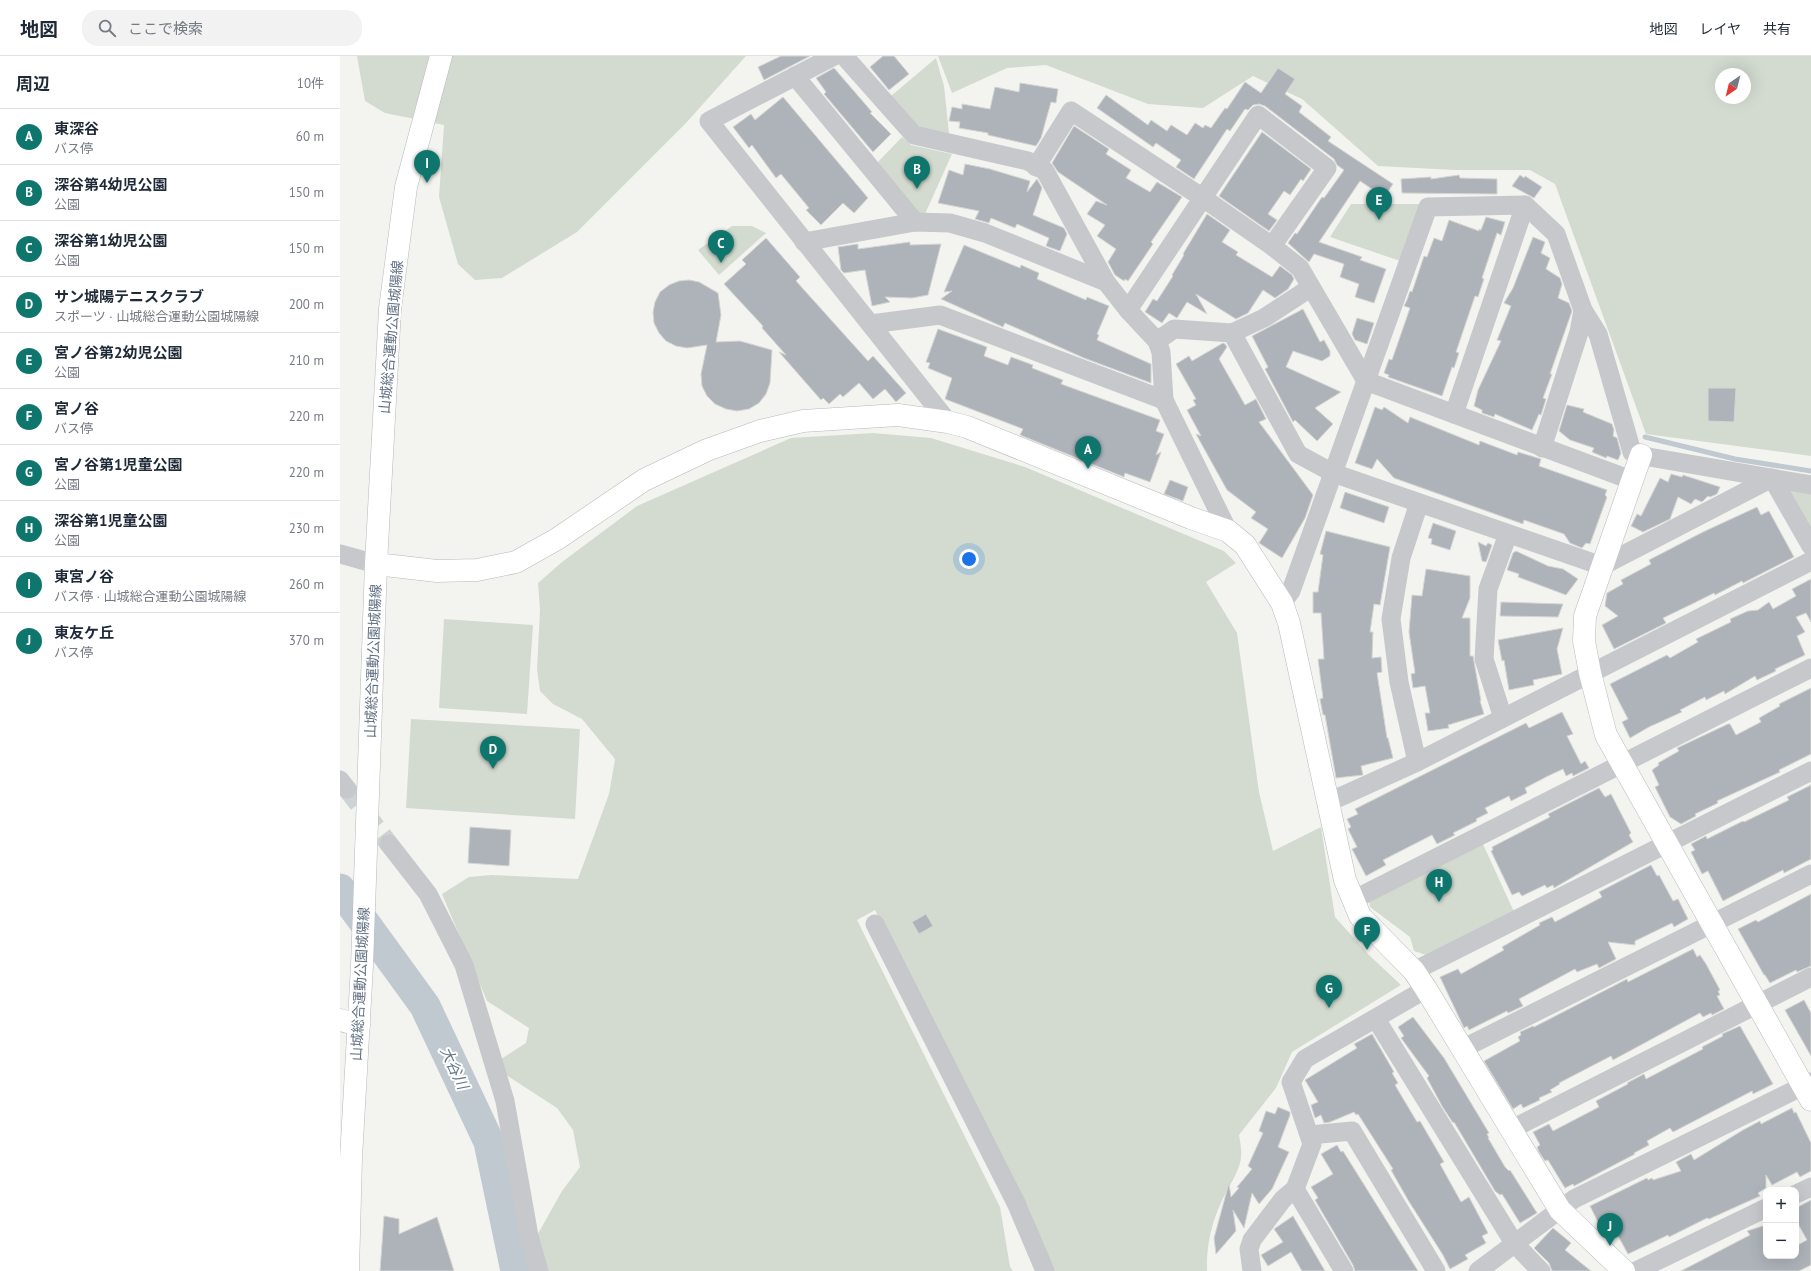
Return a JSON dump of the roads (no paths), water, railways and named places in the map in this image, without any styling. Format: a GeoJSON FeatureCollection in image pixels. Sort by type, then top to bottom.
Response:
{"type":"FeatureCollection","features":[{"type":"Feature","properties":{"kind":"street","name":"山城総合運動公園城陽線"},"geometry":{"type":"LineString","coordinates":[[348,1271],[351,1158],[349,1023],[362,966],[376,564],[390,317],[406,187],[441,56]]}},
{"type":"Feature","properties":{"kind":"street"},"geometry":{"type":"LineString","coordinates":[[834,56],[709,121],[948,422]]}},
{"type":"Feature","properties":{"kind":"street"},"geometry":{"type":"LineString","coordinates":[[844,56],[914,136],[1028,161],[1045,171],[1106,282],[1128,310],[1157,341],[1161,352],[1164,400],[1228,531]]}},
{"type":"Feature","properties":{"kind":"street"},"geometry":{"type":"LineString","coordinates":[[795,76],[915,222]]}},
{"type":"Feature","properties":{"kind":"street"},"geometry":{"type":"LineString","coordinates":[[1036,166],[1071,111],[1203,198],[1272,246],[1300,268],[1310,288],[1366,381],[1631,480]]}},
{"type":"Feature","properties":{"kind":"street"},"geometry":{"type":"LineString","coordinates":[[1128,310],[1258,115],[1326,168],[1272,246]]}},
{"type":"Feature","properties":{"kind":"street"},"geometry":{"type":"LineString","coordinates":[[1454,414],[1525,205]]}},
{"type":"Feature","properties":{"kind":"street"},"geometry":{"type":"LineString","coordinates":[[1282,603],[1291,591],[1428,208],[1525,205],[1556,234],[1584,310],[1598,334],[1632,452],[1641,455],[1811,485]]}},
{"type":"Feature","properties":{"kind":"street"},"geometry":{"type":"LineString","coordinates":[[804,242],[915,222],[950,223],[985,233],[1106,282]]}},
{"type":"Feature","properties":{"kind":"street"},"geometry":{"type":"LineString","coordinates":[[1157,341],[1174,329],[1232,333],[1264,318],[1310,288]]}},
{"type":"Feature","properties":{"kind":"street"},"geometry":{"type":"LineString","coordinates":[[1542,448],[1579,332],[1584,310]]}},
{"type":"Feature","properties":{"kind":"street"},"geometry":{"type":"LineString","coordinates":[[871,324],[940,315],[1164,400]]}},
{"type":"Feature","properties":{"kind":"street"},"geometry":{"type":"LineString","coordinates":[[1232,333],[1298,454],[1334,473],[1602,566],[1772,478]]}},
{"type":"Feature","properties":{"kind":"street"},"geometry":{"type":"LineString","coordinates":[[340,554],[376,564],[437,571],[477,570],[516,562],[557,539],[644,480],[707,450],[760,431],[803,421],[898,415],[948,422],[967,427],[1191,518],[1228,531],[1245,545],[1282,603],[1289,623],[1345,880],[1360,916],[1414,972],[1426,989],[1510,1130],[1560,1210],[1624,1271]]}},
{"type":"Feature","properties":{"kind":"street"},"geometry":{"type":"LineString","coordinates":[[1478,1271],[1574,1199],[1809,1089],[1757,1005],[1606,735],[1590,674],[1584,641],[1585,616],[1631,480],[1641,455]]}},
{"type":"Feature","properties":{"kind":"street"},"geometry":{"type":"LineString","coordinates":[[1772,478],[1811,546]]}},
{"type":"Feature","properties":{"kind":"street"},"geometry":{"type":"LineString","coordinates":[[1417,762],[1399,682],[1391,619],[1401,558],[1419,503]]}},
{"type":"Feature","properties":{"kind":"street"},"geometry":{"type":"LineString","coordinates":[[1503,718],[1484,659],[1488,589],[1508,534]]}},
{"type":"Feature","properties":{"kind":"street"},"geometry":{"type":"LineString","coordinates":[[1329,802],[1417,762],[1811,561]]}},
{"type":"Feature","properties":{"kind":"street"},"geometry":{"type":"LineString","coordinates":[[1353,900],[1811,668]]}},
{"type":"Feature","properties":{"kind":"street"},"geometry":{"type":"LineString","coordinates":[[1414,972],[1811,771]]}},
{"type":"Feature","properties":{"kind":"street"},"geometry":{"type":"LineString","coordinates":[[389,844],[428,894],[464,965],[505,1101],[529,1236],[539,1271]]}},
{"type":"Feature","properties":{"kind":"street"},"geometry":{"type":"LineString","coordinates":[[1462,1049],[1811,874]]}},
{"type":"Feature","properties":{"kind":"street"},"geometry":{"type":"LineString","coordinates":[[875,924],[1017,1205],[1045,1271]]}},
{"type":"Feature","properties":{"kind":"street"},"geometry":{"type":"LineString","coordinates":[[1510,1130],[1811,977]]}},
{"type":"Feature","properties":{"kind":"street"},"geometry":{"type":"LineString","coordinates":[[1252,1271],[1249,1249],[1252,1240],[1283,1199],[1295,1189],[1312,1144],[1291,1082],[1305,1059],[1426,989]]}},
{"type":"Feature","properties":{"kind":"street"},"geometry":{"type":"LineString","coordinates":[[1376,1019],[1514,1243],[1541,1271]]}},
{"type":"Feature","properties":{"kind":"street"},"geometry":{"type":"LineString","coordinates":[[1310,1135],[1352,1131],[1436,1271]]}},
{"type":"Feature","properties":{"kind":"street"},"geometry":{"type":"LineString","coordinates":[[1799,1193],[1811,1187]]}},
{"type":"Feature","properties":{"kind":"street"},"geometry":{"type":"LineString","coordinates":[[1295,1189],[1344,1271]]}},
{"type":"Feature","properties":{"kind":"street"},"geometry":{"type":"LineString","coordinates":[[1636,1271],[1763,1209]]}},
{"type":"Feature","properties":{"kind":"waterway"},"geometry":{"type":"LineString","coordinates":[[1645,437],[1735,459],[1811,471]]}},
{"type":"Feature","properties":{"kind":"waterway","name":"大谷川"},"geometry":{"type":"LineString","coordinates":[[340,889],[425,1006],[489,1142],[516,1271]]}},
{"type":"Feature","properties":{"kind":"tunnel"},"geometry":{"type":"LineString","coordinates":[[347,789],[389,844]]}},
{"type":"Feature","properties":{"kind":"place","name":"東宮ノ谷"},"geometry":{"type":"Point","coordinates":[427,183]}},
{"type":"Feature","properties":{"kind":"place","name":"深谷第4幼児公園"},"geometry":{"type":"Point","coordinates":[917,189]}},
{"type":"Feature","properties":{"kind":"place","name":"宮ノ谷第2幼児公園"},"geometry":{"type":"Point","coordinates":[1379,220]}},
{"type":"Feature","properties":{"kind":"place","name":"深谷第1幼児公園"},"geometry":{"type":"Point","coordinates":[721,263]}},
{"type":"Feature","properties":{"kind":"place","name":"東深谷"},"geometry":{"type":"Point","coordinates":[1088,469]}},
{"type":"Feature","properties":{"kind":"place","name":"サン城陽テニスクラブ"},"geometry":{"type":"Point","coordinates":[493,769]}},
{"type":"Feature","properties":{"kind":"place","name":"深谷第1児童公園"},"geometry":{"type":"Point","coordinates":[1439,902]}},
{"type":"Feature","properties":{"kind":"place","name":"宮ノ谷"},"geometry":{"type":"Point","coordinates":[1367,950]}},
{"type":"Feature","properties":{"kind":"place","name":"宮ノ谷第1児童公園"},"geometry":{"type":"Point","coordinates":[1329,1008]}},
{"type":"Feature","properties":{"kind":"place","name":"東友ケ丘"},"geometry":{"type":"Point","coordinates":[1610,1246]}}]}
